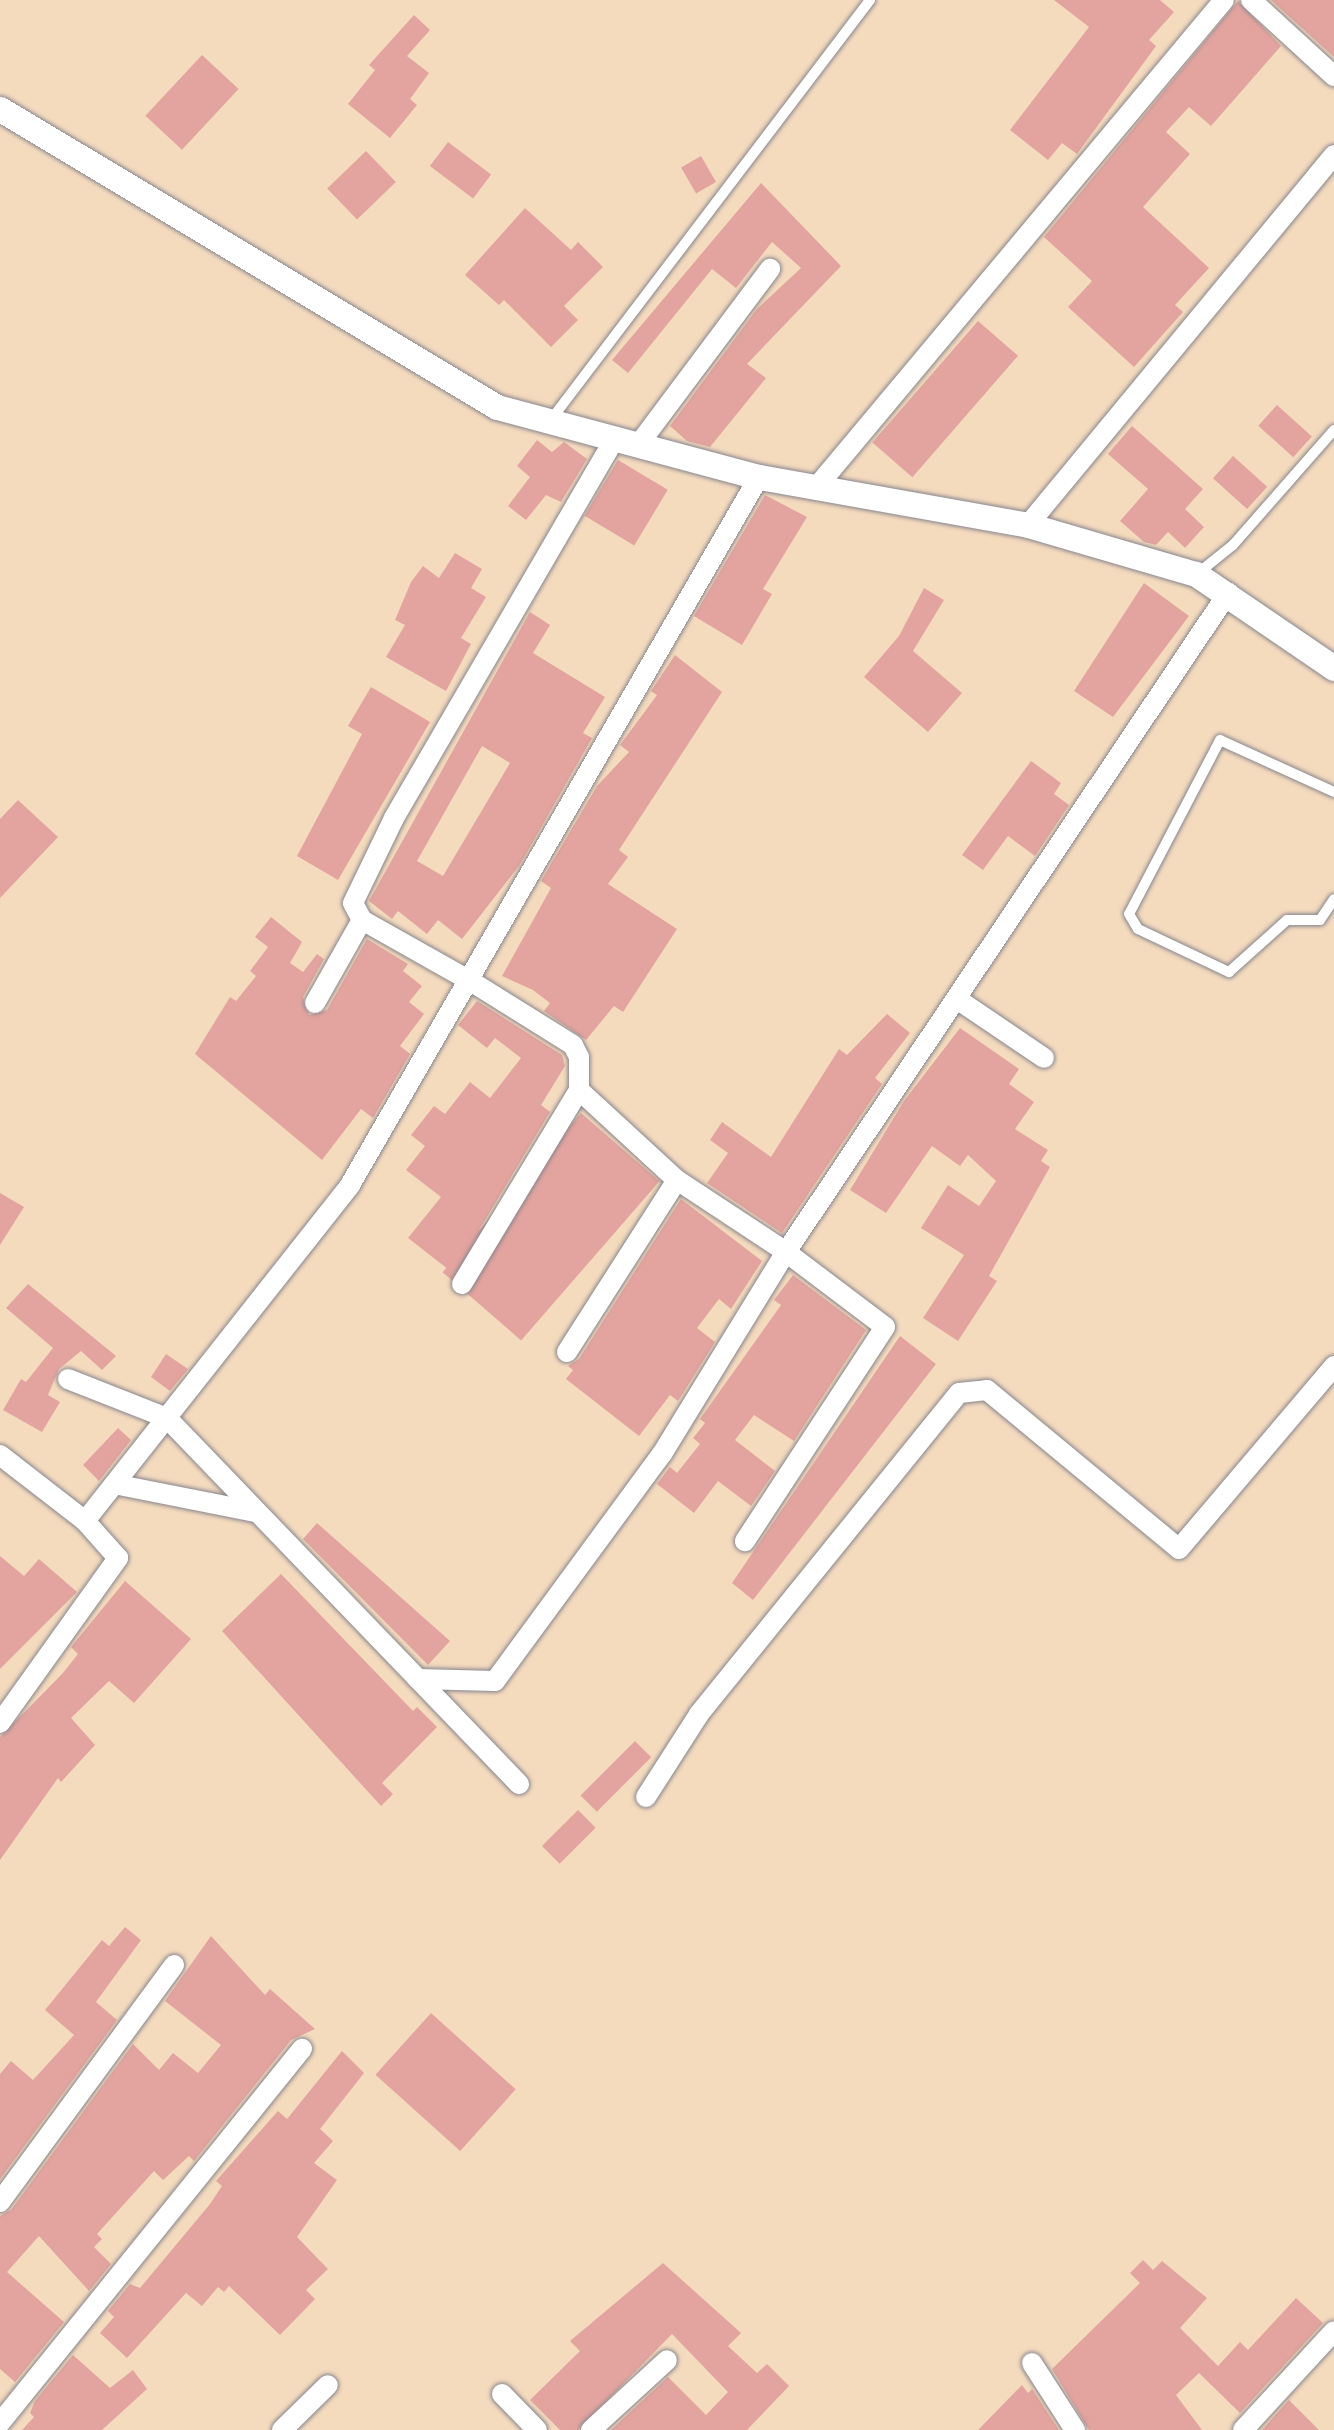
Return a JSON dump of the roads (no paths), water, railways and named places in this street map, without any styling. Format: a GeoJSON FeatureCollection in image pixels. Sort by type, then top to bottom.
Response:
{"type":"FeatureCollection","features":[{"type":"Feature","properties":{"kind":"street"},"geometry":{"type":"LineString","coordinates":[[815,489],[1224,0]]}},
{"type":"Feature","properties":{"kind":"street"},"geometry":{"type":"LineString","coordinates":[[1251,0],[1334,76]]}},
{"type":"Feature","properties":{"kind":"street"},"geometry":{"type":"LineString","coordinates":[[0,110],[497,407],[759,477],[1028,525],[1196,574],[1334,668]]}},
{"type":"Feature","properties":{"kind":"street"},"geometry":{"type":"LineString","coordinates":[[1028,525],[1334,156]]}},
{"type":"Feature","properties":{"kind":"street"},"geometry":{"type":"LineString","coordinates":[[639,444],[770,269]]}},
{"type":"Feature","properties":{"kind":"street"},"geometry":{"type":"LineString","coordinates":[[462,1284],[578,1090],[579,1057],[572,1046],[472,982],[362,920],[352,902],[394,818],[613,441]]}},
{"type":"Feature","properties":{"kind":"street"},"geometry":{"type":"LineString","coordinates":[[85,1522],[350,1184],[472,982],[759,477]]}},
{"type":"Feature","properties":{"kind":"street"},"geometry":{"type":"LineString","coordinates":[[418,1679],[496,1681],[662,1454],[786,1252],[1228,594]]}},
{"type":"Feature","properties":{"kind":"street"},"geometry":{"type":"LineString","coordinates":[[316,1002],[362,920]]}},
{"type":"Feature","properties":{"kind":"street"},"geometry":{"type":"LineString","coordinates":[[957,999],[1044,1058]]}},
{"type":"Feature","properties":{"kind":"street"},"geometry":{"type":"LineString","coordinates":[[578,1090],[677,1180],[786,1252],[886,1327],[745,1541]]}},
{"type":"Feature","properties":{"kind":"street"},"geometry":{"type":"LineString","coordinates":[[566,1352],[677,1180]]}},
{"type":"Feature","properties":{"kind":"street"},"geometry":{"type":"LineString","coordinates":[[646,1797],[698,1714],[959,1393],[987,1390],[1179,1549],[1334,1366]]}},
{"type":"Feature","properties":{"kind":"street"},"geometry":{"type":"LineString","coordinates":[[68,1379],[167,1418],[519,1784]]}},
{"type":"Feature","properties":{"kind":"street"},"geometry":{"type":"LineString","coordinates":[[0,1455],[85,1522],[118,1558],[0,1723]]}},
{"type":"Feature","properties":{"kind":"street"},"geometry":{"type":"LineString","coordinates":[[114,1484],[258,1513]]}},
{"type":"Feature","properties":{"kind":"street"},"geometry":{"type":"LineString","coordinates":[[0,2202],[174,1966]]}},
{"type":"Feature","properties":{"kind":"street"},"geometry":{"type":"LineString","coordinates":[[0,2423],[302,2049]]}},
{"type":"Feature","properties":{"kind":"street"},"geometry":{"type":"LineString","coordinates":[[1243,2430],[1334,2331]]}},
{"type":"Feature","properties":{"kind":"street"},"geometry":{"type":"LineString","coordinates":[[591,2430],[667,2360]]}},
{"type":"Feature","properties":{"kind":"street"},"geometry":{"type":"LineString","coordinates":[[1032,2364],[1076,2430]]}},
{"type":"Feature","properties":{"kind":"street"},"geometry":{"type":"LineString","coordinates":[[282,2430],[328,2385]]}},
{"type":"Feature","properties":{"kind":"street"},"geometry":{"type":"LineString","coordinates":[[502,2394],[537,2430]]}},
{"type":"Feature","properties":{"kind":"lane"},"geometry":{"type":"LineString","coordinates":[[549,422],[870,0]]}},
{"type":"Feature","properties":{"kind":"lane"},"geometry":{"type":"LineString","coordinates":[[1196,574],[1233,545],[1334,430]]}},
{"type":"Feature","properties":{"kind":"lane"},"geometry":{"type":"LineString","coordinates":[[1334,792],[1220,740],[1129,914],[1138,929],[1230,972],[1286,920],[1320,920],[1334,899]]}}]}
